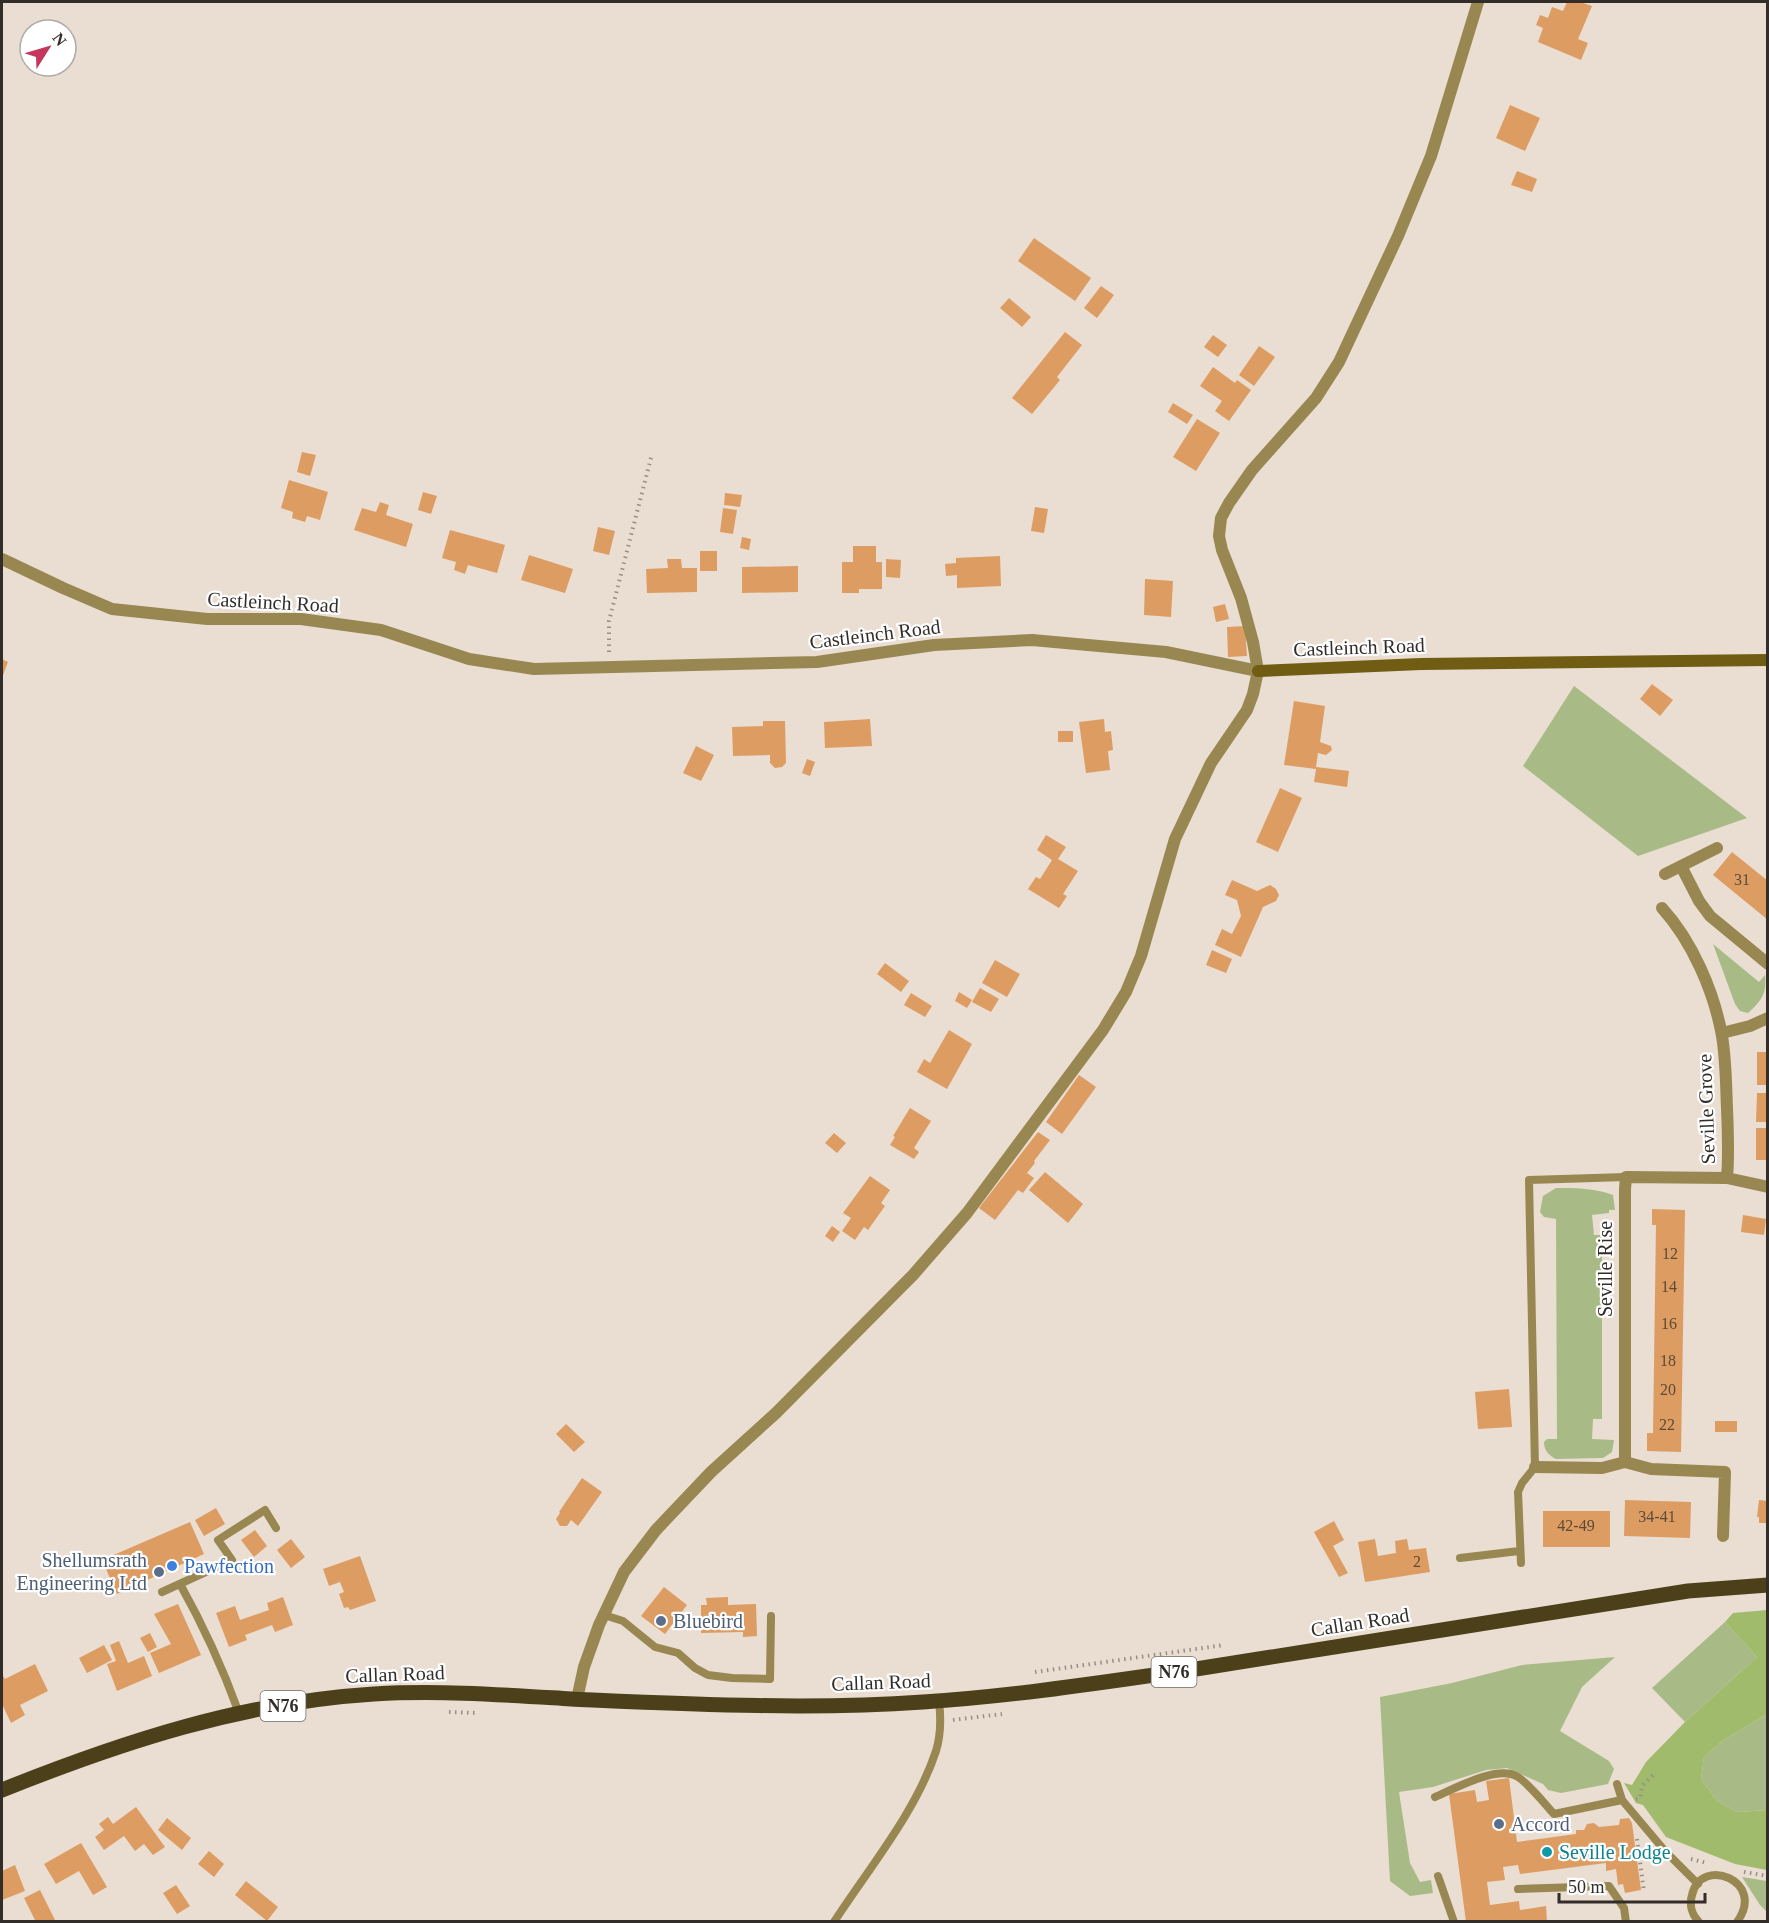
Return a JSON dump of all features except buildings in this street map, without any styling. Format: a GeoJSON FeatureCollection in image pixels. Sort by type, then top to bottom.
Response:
{"type":"FeatureCollection","features":[{"type":"Feature","properties":{"kind":"main road","name":"Callan Road"},"geometry":{"type":"LineString","coordinates":[[2,1790],[94,1755],[203,1720],[336,1697],[373,1694],[458,1694],[849,1705],[939,1701],[1108,1683],[1688,1591],[1767,1585]]}},
{"type":"Feature","properties":{"kind":"street"},"geometry":{"type":"LineString","coordinates":[[577,1699],[584,1667],[624,1572],[656,1530],[711,1472],[777,1413],[913,1275],[967,1213],[1103,1030],[1126,992],[1141,956],[1175,839],[1211,762],[1246,710],[1253,694],[1258,671],[1253,642],[1240,598],[1222,550],[1219,537],[1221,518],[1252,470],[1316,398],[1339,362],[1398,236],[1431,156],[1478,2]]}},
{"type":"Feature","properties":{"kind":"street","name":"Castleinch Road"},"geometry":{"type":"LineString","coordinates":[[2,559],[112,609],[207,619],[301,619],[381,630],[469,659],[534,669],[817,662],[934,645],[1032,640],[1166,652],[1258,671],[1421,664],[1767,660]]}},
{"type":"Feature","properties":{"kind":"street"},"geometry":{"type":"LineString","coordinates":[[1665,874],[1718,848]]}},
{"type":"Feature","properties":{"kind":"street"},"geometry":{"type":"LineString","coordinates":[[1681,866],[1699,901],[1710,916],[1767,964]]}},
{"type":"Feature","properties":{"kind":"street","name":"Seville Grove"},"geometry":{"type":"LineString","coordinates":[[1662,908],[1674,922],[1694,954],[1722,1033],[1728,1124],[1727,1178],[1767,1187]]}},
{"type":"Feature","properties":{"kind":"street","name":"Seville Grove"},"geometry":{"type":"LineString","coordinates":[[1722,1033],[1750,1026],[1767,1018]]}},
{"type":"Feature","properties":{"kind":"street"},"geometry":{"type":"LineString","coordinates":[[1626,1177],[1727,1178]]}},
{"type":"Feature","properties":{"kind":"street","name":"Seville Rise"},"geometry":{"type":"LineString","coordinates":[[1625,1462],[1626,1177]]}},
{"type":"Feature","properties":{"kind":"street"},"geometry":{"type":"LineString","coordinates":[[1534,1467],[1602,1468],[1625,1462],[1651,1469],[1725,1472],[1722,1536]]}},
{"type":"Feature","properties":{"kind":"lane"},"geometry":{"type":"LineString","coordinates":[[1521,1563],[1518,1492],[1534,1467],[1529,1180],[1626,1177]]}},
{"type":"Feature","properties":{"kind":"lane"},"geometry":{"type":"LineString","coordinates":[[162,1592],[232,1560],[218,1540],[265,1510],[276,1528]]}},
{"type":"Feature","properties":{"kind":"lane"},"geometry":{"type":"LineString","coordinates":[[1460,1558],[1520,1551]]}},
{"type":"Feature","properties":{"kind":"lane"},"geometry":{"type":"LineString","coordinates":[[180,1584],[228,1683],[239,1713]]}},
{"type":"Feature","properties":{"kind":"lane"},"geometry":{"type":"LineString","coordinates":[[604,1616],[623,1621],[655,1647],[678,1653],[695,1668],[708,1675],[770,1679],[771,1616]]}},
{"type":"Feature","properties":{"kind":"lane"},"geometry":{"type":"LineString","coordinates":[[834,1922],[898,1827],[922,1784],[936,1750],[941,1721],[939,1701]]}},
{"type":"Feature","properties":{"kind":"lane"},"geometry":{"type":"LineString","coordinates":[[1435,1797],[1482,1776],[1508,1774],[1518,1776],[1554,1814],[1622,1800]]}},
{"type":"Feature","properties":{"kind":"lane"},"geometry":{"type":"LineString","coordinates":[[1617,1784],[1622,1800],[1665,1851],[1698,1884]]}},
{"type":"Feature","properties":{"kind":"lane"},"geometry":{"type":"LineString","coordinates":[[1699,1922],[1692,1910],[1692,1892],[1704,1878],[1721,1875],[1737,1882],[1745,1897],[1745,1906],[1738,1921]]}},
{"type":"Feature","properties":{"kind":"lane"},"geometry":{"type":"LineString","coordinates":[[1438,1876],[1454,1922]]}},
{"type":"Feature","properties":{"kind":"lane"},"geometry":{"type":"LineString","coordinates":[[1518,1889],[1609,1886],[1624,1908],[1626,1922]]}},
{"type":"Feature","properties":{"kind":"path"},"geometry":{"type":"LineString","coordinates":[[610,667],[609,621],[652,454]]}},
{"type":"Feature","properties":{"kind":"path"},"geometry":{"type":"LineString","coordinates":[[1028,1673],[1233,1644]]}},
{"type":"Feature","properties":{"kind":"path"},"geometry":{"type":"LineString","coordinates":[[1634,1799],[1640,1798],[1642,1786],[1655,1773]]}},
{"type":"Feature","properties":{"kind":"path"},"geometry":{"type":"LineString","coordinates":[[1635,1815],[1644,1892]]}},
{"type":"Feature","properties":{"kind":"green space"},"geometry":{"type":"Polygon","coordinates":[[[1574,686],[1747,818],[1638,856],[1523,766],[1574,686]]]}},
{"type":"Feature","properties":{"kind":"green space"},"geometry":{"type":"Polygon","coordinates":[[[1713,944],[1759,982],[1765,975],[1762,997],[1748,1013],[1740,1011],[1735,1004],[1713,944]]]}},
{"type":"Feature","properties":{"kind":"green space"},"geometry":{"type":"Polygon","coordinates":[[[1556,1188],[1578,1188],[1613,1195],[1615,1210],[1592,1215],[1594,1235],[1602,1235],[1602,1419],[1593,1419],[1592,1439],[1614,1440],[1612,1452],[1603,1458],[1556,1459],[1547,1452],[1544,1445],[1547,1439],[1557,1439],[1556,1219],[1544,1217],[1540,1212],[1543,1196],[1556,1188]]]}},
{"type":"Feature","properties":{"kind":"green space"},"geometry":{"type":"Polygon","coordinates":[[[1767,1610],[1767,1714],[1722,1741],[1704,1757],[1701,1779],[1717,1801],[1737,1812],[1767,1810],[1767,1870],[1735,1864],[1666,1837],[1643,1805],[1636,1803],[1624,1783],[1632,1785],[1646,1762],[1685,1722],[1757,1657],[1725,1622],[1733,1613],[1767,1610]]]}},
{"type":"Feature","properties":{"kind":"green space"},"geometry":{"type":"Polygon","coordinates":[[[1725,1622],[1757,1657],[1685,1722],[1652,1688],[1725,1622]]]}},
{"type":"Feature","properties":{"kind":"green space"},"geometry":{"type":"Polygon","coordinates":[[[1615,1657],[1582,1687],[1560,1731],[1609,1761],[1614,1769],[1608,1784],[1561,1793],[1548,1790],[1543,1784],[1507,1768],[1486,1770],[1433,1787],[1399,1792],[1410,1863],[1420,1882],[1431,1880],[1433,1893],[1410,1896],[1390,1881],[1380,1697],[1452,1683],[1522,1665],[1615,1657]]]}},
{"type":"Feature","properties":{"kind":"green space"},"geometry":{"type":"Polygon","coordinates":[[[1767,1714],[1767,1810],[1737,1812],[1717,1801],[1701,1779],[1704,1757],[1722,1741],[1767,1714]]]}},
{"type":"Feature","properties":{"kind":"green space"},"geometry":{"type":"Polygon","coordinates":[[[1742,1877],[1767,1881],[1767,1912],[1760,1905],[1742,1877]]]}},
{"type":"Feature","properties":{"kind":"place","name":"Pawfection"},"geometry":{"type":"Point","coordinates":[172,1566]}},
{"type":"Feature","properties":{"kind":"place","name":"Shellumsrath Engineering Ltd"},"geometry":{"type":"Point","coordinates":[159,1572]}},
{"type":"Feature","properties":{"kind":"place","name":"Bluebird"},"geometry":{"type":"Point","coordinates":[661,1621]}},
{"type":"Feature","properties":{"kind":"place","name":"Accord"},"geometry":{"type":"Point","coordinates":[1499,1824]}},
{"type":"Feature","properties":{"kind":"place","name":"Seville Lodge"},"geometry":{"type":"Point","coordinates":[1547,1852]}}]}
